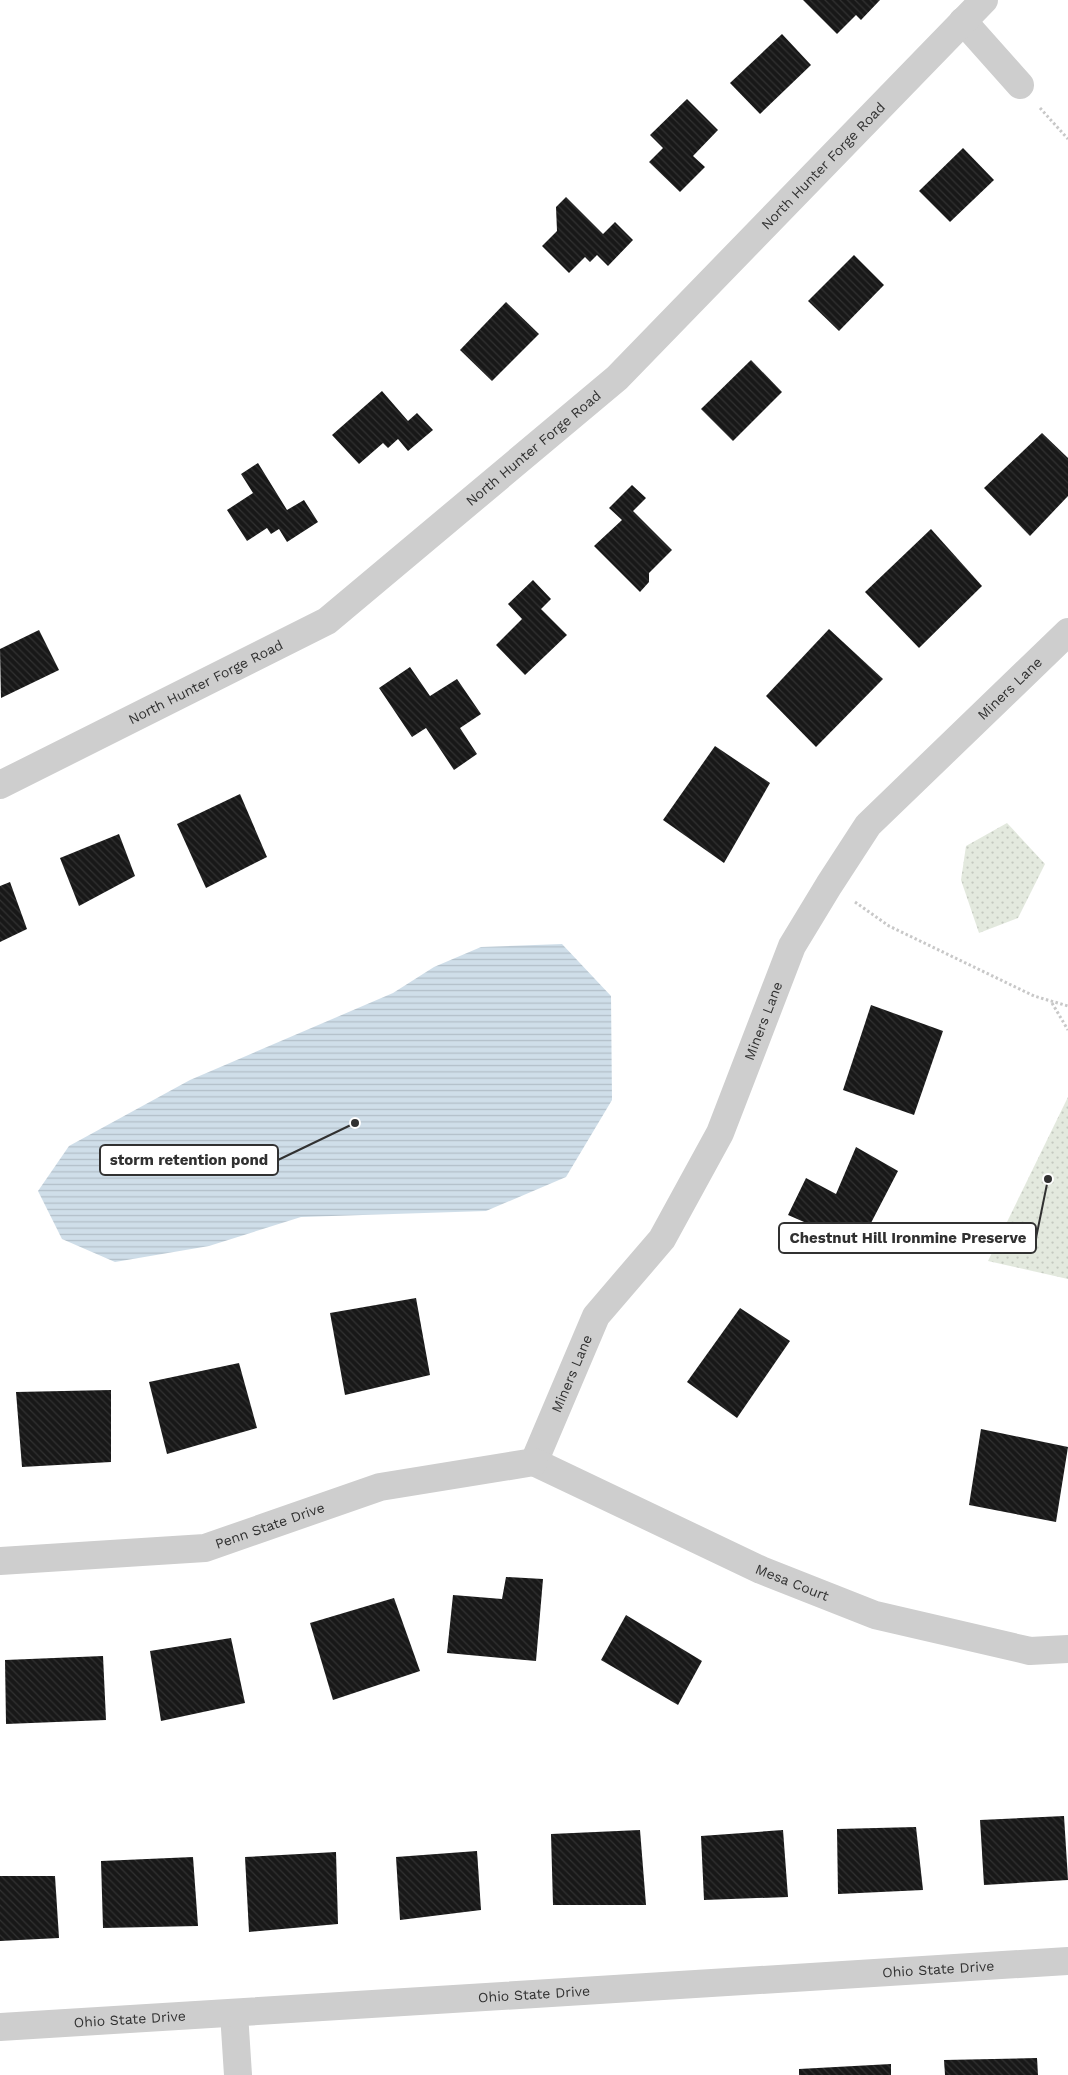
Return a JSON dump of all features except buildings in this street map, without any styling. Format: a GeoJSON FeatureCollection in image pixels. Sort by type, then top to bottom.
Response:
{"type":"FeatureCollection","features":[{"type":"Feature","properties":{"kind":"street","name":"North Hunter Forge Road"},"geometry":{"type":"LineString","coordinates":[[0,785],[327,621],[617,378],[984,0]]}},
{"type":"Feature","properties":{"kind":"street"},"geometry":{"type":"LineString","coordinates":[[963,21],[1020,85]]}},
{"type":"Feature","properties":{"kind":"street","name":"Miners Lane"},"geometry":{"type":"LineString","coordinates":[[534,1462],[596,1316],[662,1240],[720,1133],[792,946],[829,885],[868,825],[1068,632]]}},
{"type":"Feature","properties":{"kind":"street","name":"Penn State Drive"},"geometry":{"type":"LineString","coordinates":[[0,1561],[205,1548],[380,1487],[534,1462]]}},
{"type":"Feature","properties":{"kind":"street","name":"Mesa Court"},"geometry":{"type":"LineString","coordinates":[[534,1462],[761,1570],[875,1615],[1030,1651],[1068,1649]]}},
{"type":"Feature","properties":{"kind":"street","name":"Ohio State Drive"},"geometry":{"type":"LineString","coordinates":[[0,2027],[1068,1961]]}},
{"type":"Feature","properties":{"kind":"street"},"geometry":{"type":"LineString","coordinates":[[234,2014],[238,2075]]}},
{"type":"Feature","properties":{"kind":"path"},"geometry":{"type":"LineString","coordinates":[[1020,85],[1068,139]]}},
{"type":"Feature","properties":{"kind":"path"},"geometry":{"type":"LineString","coordinates":[[829,885],[889,926],[1052,1002],[1068,1006]]}},
{"type":"Feature","properties":{"kind":"path"},"geometry":{"type":"LineString","coordinates":[[1052,1002],[1068,1030]]}},
{"type":"Feature","properties":{"kind":"shaded area"},"geometry":{"type":"Polygon","coordinates":[[[1007,823],[1045,864],[1018,918],[979,933],[961,880],[966,846],[1007,823]]]}},
{"type":"Feature","properties":{"kind":"shaded area"},"geometry":{"type":"Polygon","coordinates":[[[562,944],[611,996],[612,1100],[566,1177],[486,1211],[301,1217],[209,1246],[115,1262],[62,1239],[38,1191],[69,1146],[190,1080],[393,993],[434,967],[481,947],[562,944]]]}},
{"type":"Feature","properties":{"kind":"shaded area"},"geometry":{"type":"Polygon","coordinates":[[[1068,1097],[1068,1279],[988,1261],[1068,1097]]]}},
{"type":"Feature","properties":{"kind":"place","name":"storm retention pond"},"geometry":{"type":"Point","coordinates":[355,1123]}},
{"type":"Feature","properties":{"kind":"place","name":"Chestnut Hill Ironmine Preserve"},"geometry":{"type":"Point","coordinates":[1048,1179]}}]}
